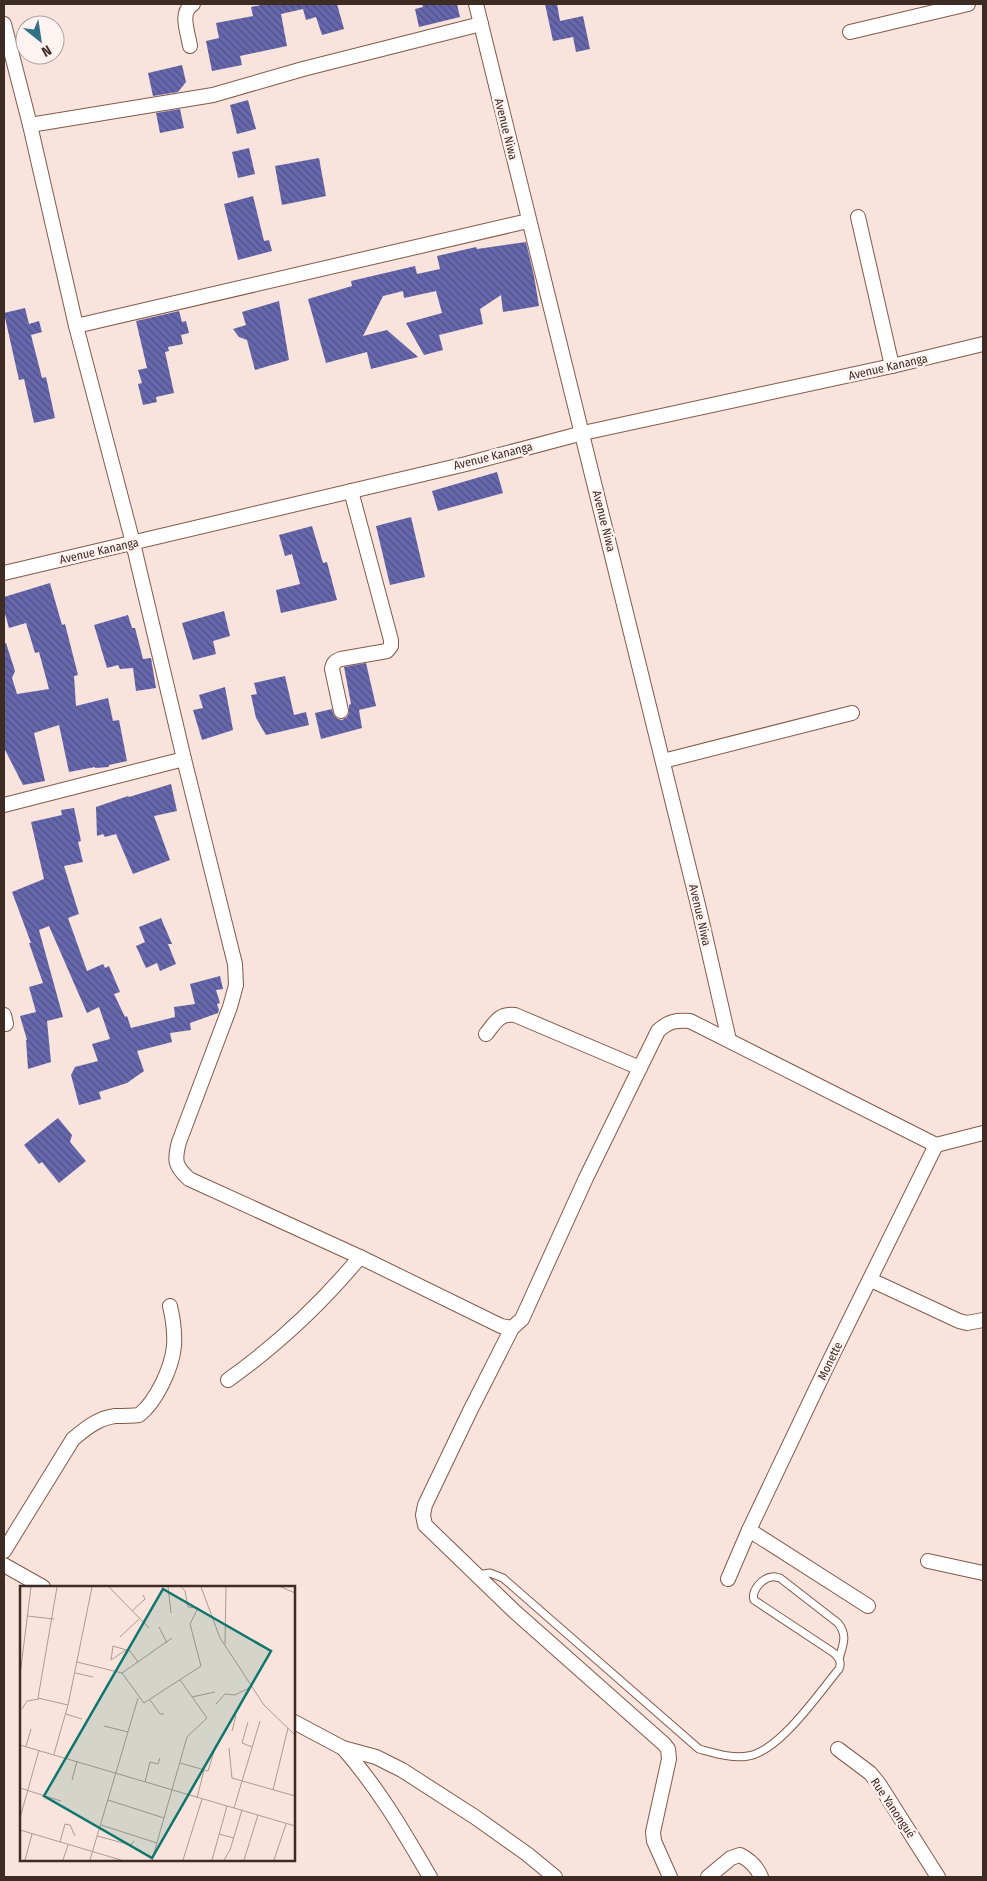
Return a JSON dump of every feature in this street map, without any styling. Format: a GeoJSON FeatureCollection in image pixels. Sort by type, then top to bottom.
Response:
{"type":"FeatureCollection","features":[{"type":"Feature","properties":{"kind":"street"},"geometry":{"type":"LineString","coordinates":[[190,46],[185,13],[188,7],[193,4]]}},
{"type":"Feature","properties":{"kind":"street","name":"Avenue Niwa"},"geometry":{"type":"LineString","coordinates":[[476,4],[528,221],[583,433],[729,1040]]}},
{"type":"Feature","properties":{"kind":"street"},"geometry":{"type":"LineString","coordinates":[[850,32],[968,4]]}},
{"type":"Feature","properties":{"kind":"street"},"geometry":{"type":"LineString","coordinates":[[4,24],[30,125],[76,326],[133,543],[184,760],[235,964],[236,985],[230,1007],[178,1142],[175,1157],[179,1169],[188,1180],[360,1257],[501,1326],[512,1328]]}},
{"type":"Feature","properties":{"kind":"street"},"geometry":{"type":"LineString","coordinates":[[30,125],[213,95],[481,24]]}},
{"type":"Feature","properties":{"kind":"street"},"geometry":{"type":"LineString","coordinates":[[858,217],[892,366]]}},
{"type":"Feature","properties":{"kind":"street"},"geometry":{"type":"LineString","coordinates":[[76,326],[528,221]]}},
{"type":"Feature","properties":{"kind":"street","name":"Avenue Kananga"},"geometry":{"type":"LineString","coordinates":[[4,573],[466,464],[583,433],[892,366],[983,344]]}},
{"type":"Feature","properties":{"kind":"street"},"geometry":{"type":"LineString","coordinates":[[341,711],[332,665],[341,659],[387,651],[391,646],[351,491]]}},
{"type":"Feature","properties":{"kind":"street"},"geometry":{"type":"LineString","coordinates":[[663,761],[852,713]]}},
{"type":"Feature","properties":{"kind":"street"},"geometry":{"type":"LineString","coordinates":[[4,805],[184,760]]}},
{"type":"Feature","properties":{"kind":"street"},"geometry":{"type":"LineString","coordinates":[[486,1034],[501,1017],[506,1014],[515,1015],[640,1068]]}},
{"type":"Feature","properties":{"kind":"street"},"geometry":{"type":"LineString","coordinates":[[670,1877],[654,1842],[653,1832],[669,1759],[668,1749],[476,1575],[425,1525],[423,1515],[425,1506],[512,1328],[522,1319],[586,1178],[658,1031],[667,1023],[675,1020],[690,1021],[936,1145],[983,1133]]}},
{"type":"Feature","properties":{"kind":"street","name":"Monette"},"geometry":{"type":"LineString","coordinates":[[728,1579],[827,1366],[936,1145]]}},
{"type":"Feature","properties":{"kind":"street"},"geometry":{"type":"LineString","coordinates":[[228,1380],[263,1355],[324,1298],[360,1257]]}},
{"type":"Feature","properties":{"kind":"street"},"geometry":{"type":"LineString","coordinates":[[871,1280],[959,1321],[968,1323],[983,1320]]}},
{"type":"Feature","properties":{"kind":"street"},"geometry":{"type":"LineString","coordinates":[[4,1552],[73,1439],[89,1426],[101,1420],[114,1416],[139,1415],[151,1404],[160,1389],[173,1354],[174,1344],[170,1306]]}},
{"type":"Feature","properties":{"kind":"street"},"geometry":{"type":"LineString","coordinates":[[750,1530],[868,1606]]}},
{"type":"Feature","properties":{"kind":"street"},"geometry":{"type":"LineString","coordinates":[[928,1561],[983,1573]]}},
{"type":"Feature","properties":{"kind":"street"},"geometry":{"type":"LineString","coordinates":[[4,1564],[41,1586]]}},
{"type":"Feature","properties":{"kind":"street"},"geometry":{"type":"LineString","coordinates":[[295,1723],[343,1748],[376,1757],[402,1770],[475,1817],[527,1854],[555,1877]]}},
{"type":"Feature","properties":{"kind":"street"},"geometry":{"type":"LineString","coordinates":[[343,1748],[367,1775],[383,1798],[430,1877]]}},
{"type":"Feature","properties":{"kind":"street","name":"Rue Yanongué"},"geometry":{"type":"LineString","coordinates":[[838,1749],[870,1773],[880,1784],[938,1877]]}},
{"type":"Feature","properties":{"kind":"street"},"geometry":{"type":"LineString","coordinates":[[708,1877],[731,1858],[740,1855],[747,1858],[758,1869],[761,1877]]}},
{"type":"Feature","properties":{"kind":"lane"},"geometry":{"type":"LineString","coordinates":[[476,1575],[490,1573],[503,1578],[693,1745],[706,1751],[746,1756],[761,1753],[772,1746],[839,1669],[841,1664],[839,1658],[845,1636],[838,1623],[780,1578],[772,1577],[765,1580],[754,1590],[754,1600],[839,1658]]}},
{"type":"Feature","properties":{"kind":"building"},"geometry":{"type":"Polygon","coordinates":[[[266,4],[337,4],[344,29],[322,35],[316,17],[306,20],[303,9],[281,14],[287,46],[240,56],[242,65],[212,71],[206,41],[219,38],[216,23],[253,16],[251,7],[266,4]]]}},
{"type":"Feature","properties":{"kind":"building"},"geometry":{"type":"Polygon","coordinates":[[[422,4],[457,4],[460,17],[419,27],[415,9],[423,7],[422,4]]]}},
{"type":"Feature","properties":{"kind":"building"},"geometry":{"type":"Polygon","coordinates":[[[545,4],[557,4],[560,21],[583,16],[590,49],[576,52],[573,37],[553,41],[545,4]]]}},
{"type":"Feature","properties":{"kind":"building"},"geometry":{"type":"Polygon","coordinates":[[[182,65],[186,82],[178,92],[153,96],[148,73],[182,65]]]}},
{"type":"Feature","properties":{"kind":"building"},"geometry":{"type":"Polygon","coordinates":[[[248,100],[256,129],[237,134],[230,105],[248,100]]]}},
{"type":"Feature","properties":{"kind":"building"},"geometry":{"type":"Polygon","coordinates":[[[180,109],[184,128],[160,133],[156,113],[180,109]]]}},
{"type":"Feature","properties":{"kind":"building"},"geometry":{"type":"Polygon","coordinates":[[[249,148],[255,174],[238,178],[232,152],[249,148]]]}},
{"type":"Feature","properties":{"kind":"building"},"geometry":{"type":"Polygon","coordinates":[[[319,158],[326,196],[282,205],[275,166],[319,158]]]}},
{"type":"Feature","properties":{"kind":"building"},"geometry":{"type":"Polygon","coordinates":[[[253,196],[264,241],[269,240],[272,251],[238,260],[224,204],[253,196]]]}},
{"type":"Feature","properties":{"kind":"building"},"geometry":{"type":"Polygon","coordinates":[[[526,242],[539,306],[503,312],[501,295],[480,309],[483,324],[439,335],[443,350],[424,355],[406,323],[442,313],[436,291],[404,298],[403,291],[383,296],[363,336],[387,330],[418,357],[371,369],[367,352],[326,363],[308,299],[352,286],[351,281],[415,266],[417,274],[440,269],[437,256],[476,247],[477,249],[526,242]]]}},
{"type":"Feature","properties":{"kind":"building"},"geometry":{"type":"Polygon","coordinates":[[[279,301],[289,360],[255,370],[247,340],[239,337],[233,329],[246,325],[242,312],[279,301]]]}},
{"type":"Feature","properties":{"kind":"building"},"geometry":{"type":"Polygon","coordinates":[[[25,308],[29,324],[39,321],[42,332],[31,335],[42,378],[46,377],[55,418],[34,423],[24,379],[19,380],[4,313],[25,308]]]}},
{"type":"Feature","properties":{"kind":"building"},"geometry":{"type":"Polygon","coordinates":[[[179,311],[182,322],[186,321],[189,333],[181,335],[183,344],[168,347],[169,351],[165,352],[174,393],[156,397],[157,402],[143,405],[138,384],[142,383],[138,370],[147,368],[136,321],[179,311]]]}},
{"type":"Feature","properties":{"kind":"building"},"geometry":{"type":"Polygon","coordinates":[[[497,472],[503,493],[438,511],[432,491],[497,472]]]}},
{"type":"Feature","properties":{"kind":"building"},"geometry":{"type":"Polygon","coordinates":[[[411,517],[425,577],[390,585],[376,526],[411,517]]]}},
{"type":"Feature","properties":{"kind":"building"},"geometry":{"type":"Polygon","coordinates":[[[312,526],[323,563],[327,562],[337,600],[281,613],[276,590],[300,584],[292,554],[285,556],[279,535],[312,526]]]}},
{"type":"Feature","properties":{"kind":"building"},"geometry":{"type":"Polygon","coordinates":[[[50,583],[62,625],[65,624],[78,675],[74,676],[76,706],[108,698],[113,721],[119,720],[127,761],[109,765],[109,767],[95,767],[69,772],[59,725],[34,733],[45,781],[23,785],[4,748],[4,644],[6,643],[15,671],[12,678],[17,694],[49,689],[39,652],[35,653],[26,623],[9,628],[4,610],[4,597],[50,583]]]}},
{"type":"Feature","properties":{"kind":"building"},"geometry":{"type":"Polygon","coordinates":[[[224,611],[230,636],[213,641],[216,654],[193,660],[182,623],[224,611]]]}},
{"type":"Feature","properties":{"kind":"building"},"geometry":{"type":"Polygon","coordinates":[[[128,615],[132,628],[135,628],[143,659],[151,658],[156,688],[136,691],[133,668],[120,669],[118,665],[107,668],[94,625],[128,615]]]}},
{"type":"Feature","properties":{"kind":"building"},"geometry":{"type":"Polygon","coordinates":[[[366,663],[376,706],[359,710],[362,728],[321,739],[315,713],[332,709],[334,716],[338,719],[342,720],[347,717],[349,705],[351,704],[344,667],[366,663]]]}},
{"type":"Feature","properties":{"kind":"building"},"geometry":{"type":"Polygon","coordinates":[[[285,676],[294,715],[306,712],[309,725],[266,735],[256,718],[251,695],[257,694],[254,683],[285,676]]]}},
{"type":"Feature","properties":{"kind":"building"},"geometry":{"type":"Polygon","coordinates":[[[225,687],[233,730],[202,740],[193,710],[203,708],[199,695],[225,687]]]}},
{"type":"Feature","properties":{"kind":"building"},"geometry":{"type":"Polygon","coordinates":[[[171,784],[177,811],[154,816],[170,860],[133,874],[116,834],[105,837],[103,834],[97,836],[96,807],[171,784]]]}},
{"type":"Feature","properties":{"kind":"building"},"geometry":{"type":"Polygon","coordinates":[[[74,808],[81,841],[78,842],[83,862],[64,866],[79,914],[68,918],[87,971],[103,964],[105,968],[109,966],[120,992],[114,994],[125,1017],[127,1016],[131,1028],[175,1017],[174,1007],[195,1004],[190,984],[220,976],[223,989],[216,990],[220,1003],[217,1004],[218,1013],[190,1023],[191,1030],[170,1033],[172,1042],[137,1051],[144,1071],[127,1083],[99,1092],[101,1099],[79,1105],[71,1075],[75,1067],[98,1061],[92,1044],[110,1039],[99,1007],[87,1013],[49,926],[39,930],[63,1017],[47,1021],[51,1062],[28,1069],[27,1040],[20,1016],[36,1012],[29,987],[43,983],[29,943],[31,943],[12,892],[44,879],[31,822],[62,815],[61,810],[74,808]]]}},
{"type":"Feature","properties":{"kind":"building"},"geometry":{"type":"Polygon","coordinates":[[[161,918],[172,944],[168,944],[176,964],[160,971],[157,963],[146,968],[136,946],[145,942],[139,927],[161,918]]]}},
{"type":"Feature","properties":{"kind":"building"},"geometry":{"type":"Polygon","coordinates":[[[58,1118],[72,1135],[70,1142],[86,1161],[59,1183],[42,1162],[39,1164],[24,1145],[58,1118]]]}}]}
